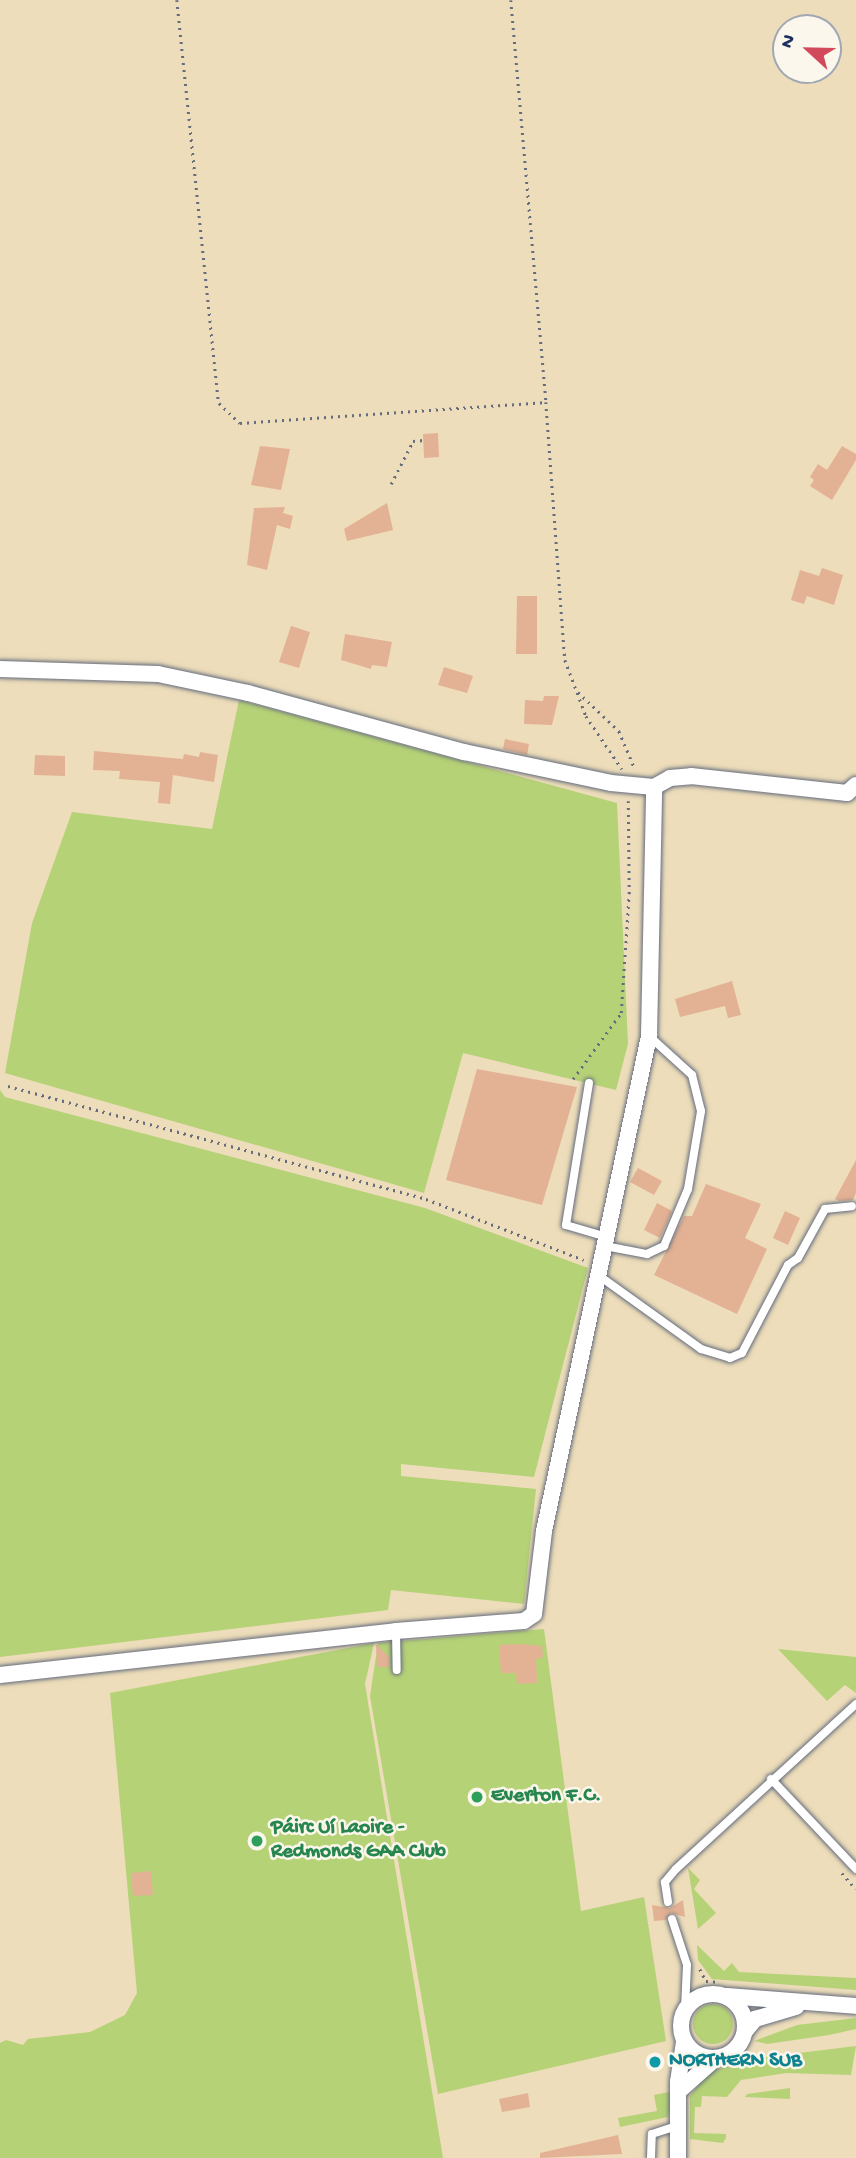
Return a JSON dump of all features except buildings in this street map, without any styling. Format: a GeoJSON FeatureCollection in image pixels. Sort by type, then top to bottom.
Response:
{"type":"FeatureCollection","features":[{"type":"Feature","properties":{"kind":"street"},"geometry":{"type":"LineString","coordinates":[[0,670],[158,674],[248,693],[464,752],[647,786],[670,778],[691,776],[847,793],[856,785]]}},
{"type":"Feature","properties":{"kind":"street"},"geometry":{"type":"LineString","coordinates":[[0,1675],[396,1631],[524,1621],[534,1614],[544,1531],[649,1036],[647,786]]}},
{"type":"Feature","properties":{"kind":"street"},"geometry":{"type":"LineString","coordinates":[[678,2158],[684,2042],[680,2031],[685,2009],[699,1996],[856,2006]]}},
{"type":"Feature","properties":{"kind":"street"},"geometry":{"type":"LineString","coordinates":[[727,1996],[742,2011],[745,2031]]}},
{"type":"Feature","properties":{"kind":"street"},"geometry":{"type":"LineString","coordinates":[[680,2091],[715,2059],[735,2050],[745,2031],[766,2014],[816,2003]]}},
{"type":"Feature","properties":{"kind":"street"},"geometry":{"type":"LineString","coordinates":[[684,2042],[698,2055],[715,2059]]}},
{"type":"Feature","properties":{"kind":"lane"},"geometry":{"type":"LineString","coordinates":[[589,1083],[566,1225],[606,1242],[647,1254],[664,1246],[688,1189],[701,1111],[692,1075],[649,1036]]}},
{"type":"Feature","properties":{"kind":"lane"},"geometry":{"type":"LineString","coordinates":[[599,1271],[701,1349],[730,1358],[742,1353],[788,1265],[797,1258],[825,1209],[852,1206]]}},
{"type":"Feature","properties":{"kind":"lane"},"geometry":{"type":"LineString","coordinates":[[396,1631],[397,1671]]}},
{"type":"Feature","properties":{"kind":"lane"},"geometry":{"type":"LineString","coordinates":[[668,1902],[665,1882],[771,1779],[856,1704]]}},
{"type":"Feature","properties":{"kind":"lane"},"geometry":{"type":"LineString","coordinates":[[771,1779],[856,1869]]}},
{"type":"Feature","properties":{"kind":"lane"},"geometry":{"type":"LineString","coordinates":[[672,1919],[687,1965],[685,2009]]}},
{"type":"Feature","properties":{"kind":"lane"},"geometry":{"type":"LineString","coordinates":[[651,2158],[652,2134],[679,2125]]}},
{"type":"Feature","properties":{"kind":"path"},"geometry":{"type":"LineString","coordinates":[[177,0],[219,403],[240,423],[546,402]]}},
{"type":"Feature","properties":{"kind":"path"},"geometry":{"type":"LineString","coordinates":[[511,0],[546,402],[565,660],[586,716],[624,772]]}},
{"type":"Feature","properties":{"kind":"path"},"geometry":{"type":"LineString","coordinates":[[391,484],[413,441],[424,440]]}},
{"type":"Feature","properties":{"kind":"path"},"geometry":{"type":"LineString","coordinates":[[577,691],[619,731],[647,786]]}},
{"type":"Feature","properties":{"kind":"path"},"geometry":{"type":"LineString","coordinates":[[573,1079],[621,1013],[629,894],[628,800]]}},
{"type":"Feature","properties":{"kind":"path"},"geometry":{"type":"LineString","coordinates":[[8,1086],[426,1199],[599,1271]]}},
{"type":"Feature","properties":{"kind":"green space"},"geometry":{"type":"Polygon","coordinates":[[[239,700],[617,803],[628,1044],[616,1090],[463,1053],[424,1193],[5,1073],[32,923],[72,812],[212,829],[239,700]]]}},
{"type":"Feature","properties":{"kind":"green space"},"geometry":{"type":"Polygon","coordinates":[[[0,1090],[5,1097],[425,1208],[588,1268],[534,1477],[401,1464],[401,1476],[536,1489],[524,1604],[391,1590],[388,1610],[0,1657],[0,1090]]]}},
{"type":"Feature","properties":{"kind":"green space","name":"Everton F.C."},"geometry":{"type":"Polygon","coordinates":[[[544,1629],[581,1911],[644,1897],[666,2041],[438,2094],[370,1696],[378,1643],[544,1629]]]}},
{"type":"Feature","properties":{"kind":"green space","name":"Páirc Uí Laoire - Redmonds GAA Club"},"geometry":{"type":"Polygon","coordinates":[[[374,1643],[365,1684],[443,2158],[0,2158],[0,2043],[6,2040],[23,2045],[28,2039],[90,2032],[125,2015],[137,1993],[110,1693],[374,1643]]]}},
{"type":"Feature","properties":{"kind":"green space"},"geometry":{"type":"Polygon","coordinates":[[[778,1649],[856,1657],[856,1693],[845,1685],[827,1701],[778,1649]]]}},
{"type":"Feature","properties":{"kind":"green space"},"geometry":{"type":"Polygon","coordinates":[[[688,1868],[700,1880],[694,1889],[716,1913],[698,1929],[688,1868]]]}},
{"type":"Feature","properties":{"kind":"green space"},"geometry":{"type":"Polygon","coordinates":[[[697,1945],[724,1971],[732,1963],[739,1972],[856,1978],[856,1990],[712,1979],[698,1960],[697,1945]]]}},
{"type":"Feature","properties":{"kind":"green space"},"geometry":{"type":"Polygon","coordinates":[[[713,2004],[721,2005],[727,2010],[732,2016],[732,2032],[727,2038],[721,2043],[713,2044],[705,2043],[699,2038],[694,2032],[693,2024],[694,2016],[699,2010],[705,2005],[713,2004]]]}},
{"type":"Feature","properties":{"kind":"green space"},"geometry":{"type":"Polygon","coordinates":[[[856,2018],[856,2029],[767,2044],[754,2041],[797,2025],[856,2018]]]}},
{"type":"Feature","properties":{"kind":"green space"},"geometry":{"type":"Polygon","coordinates":[[[856,2046],[851,2075],[786,2073],[741,2080],[727,2097],[702,2096],[701,2107],[695,2107],[694,2133],[726,2134],[726,2138],[723,2143],[690,2139],[690,2096],[707,2074],[741,2060],[856,2046]]]}},
{"type":"Feature","properties":{"kind":"green space"},"geometry":{"type":"Polygon","coordinates":[[[790,2088],[790,2099],[745,2097],[747,2094],[790,2088]]]}},
{"type":"Feature","properties":{"kind":"green space"},"geometry":{"type":"Polygon","coordinates":[[[669,2092],[672,2102],[668,2117],[620,2127],[618,2118],[657,2111],[654,2095],[669,2092]]]}},
{"type":"Feature","properties":{"kind":"place","name":"Everton F.C."},"geometry":{"type":"Point","coordinates":[477,1797]}},
{"type":"Feature","properties":{"kind":"place","name":"Páirc Uí Laoire - Redmonds GAA Club"},"geometry":{"type":"Point","coordinates":[257,1841]}},
{"type":"Feature","properties":{"kind":"place","name":"NORTHERN SUB"},"geometry":{"type":"Point","coordinates":[655,2062]}}]}
